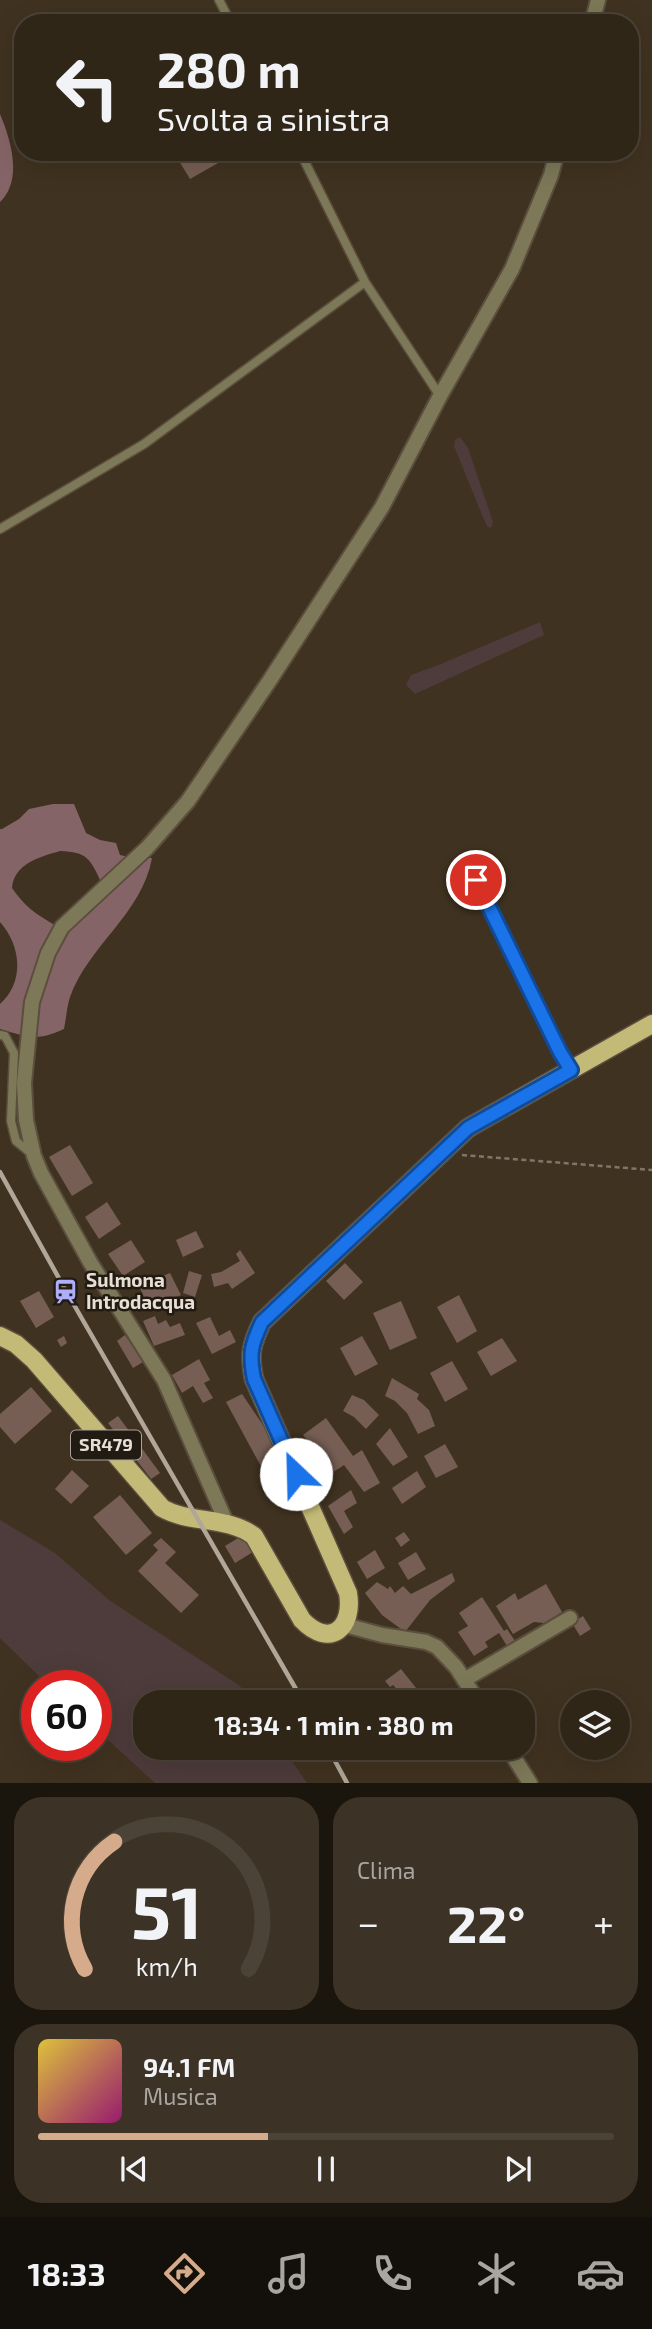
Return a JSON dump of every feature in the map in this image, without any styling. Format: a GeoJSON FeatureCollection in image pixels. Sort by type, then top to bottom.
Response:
{"type":"FeatureCollection","features":[{"type":"Feature","properties":{"kind":"main road"},"geometry":{"type":"LineString","coordinates":[[345,1625],[350,1604],[348,1593],[254,1379],[251,1345],[262,1322],[468,1128],[652,1024]]}},
{"type":"Feature","properties":{"kind":"main road","name":"SR479"},"geometry":{"type":"LineString","coordinates":[[0,1336],[34,1360],[162,1508],[176,1516],[242,1527],[254,1536],[302,1620],[309,1627],[328,1634],[338,1632],[345,1625]]}},
{"type":"Feature","properties":{"kind":"street"},"geometry":{"type":"LineString","coordinates":[[228,1524],[164,1380],[90,1262],[34,1156],[26,1120],[25,1098],[29,1013],[55,938],[73,915],[161,833],[200,786],[382,506],[512,269],[555,161]]}},
{"type":"Feature","properties":{"kind":"street"},"geometry":{"type":"LineString","coordinates":[[464,1679],[570,1618]]}},
{"type":"Feature","properties":{"kind":"street"},"geometry":{"type":"LineString","coordinates":[[345,1625],[382,1635],[426,1642],[437,1647],[471,1690]]}},
{"type":"Feature","properties":{"kind":"street"},"geometry":{"type":"LineString","coordinates":[[516,1760],[530,1783]]}},
{"type":"Feature","properties":{"kind":"lane"},"geometry":{"type":"LineString","coordinates":[[304,161],[365,282],[440,396]]}},
{"type":"Feature","properties":{"kind":"lane"},"geometry":{"type":"LineString","coordinates":[[0,529],[144,444],[365,282]]}},
{"type":"Feature","properties":{"kind":"lane"},"geometry":{"type":"LineString","coordinates":[[476,880],[571,1070]]}},
{"type":"Feature","properties":{"kind":"lane"},"geometry":{"type":"LineString","coordinates":[[0,1035],[5,1036],[14,1053],[11,1121],[16,1141],[34,1156]]}},
{"type":"Feature","properties":{"kind":"path"},"geometry":{"type":"LineString","coordinates":[[441,1153],[652,1170]]}},
{"type":"Feature","properties":{"kind":"shaded area"},"geometry":{"type":"Polygon","coordinates":[[[0,114],[11,147],[13,171],[7,193],[0,202],[0,114]]]}},
{"type":"Feature","properties":{"kind":"shaded area"},"geometry":{"type":"Polygon","coordinates":[[[460,437],[468,448],[493,522],[491,528],[487,526],[482,515],[454,446],[455,440],[460,437]]]}},
{"type":"Feature","properties":{"kind":"shaded area"},"geometry":{"type":"Polygon","coordinates":[[[540,622],[544,635],[415,694],[406,685],[411,675],[540,622]]]}},
{"type":"Feature","properties":{"kind":"shaded area"},"geometry":{"type":"Polygon","coordinates":[[[53,804],[74,804],[86,833],[100,840],[116,843],[120,855],[152,858],[138,896],[78,979],[69,1001],[64,1029],[39,1037],[0,1029],[0,1004],[14,985],[17,963],[12,941],[0,922],[0,829],[19,819],[29,809],[53,804]],[[60,851],[23,867],[17,873],[12,888],[32,910],[56,926],[101,882],[86,858],[76,853],[60,851]]]}},
{"type":"Feature","properties":{"kind":"shaded area"},"geometry":{"type":"Polygon","coordinates":[[[0,1520],[55,1553],[109,1600],[243,1690],[133,1690],[133,1760],[291,1760],[307,1783],[155,1783],[112,1744],[112,1670],[33,1670],[0,1638],[0,1520]]]}},
{"type":"Feature","properties":{"kind":"building"},"geometry":{"type":"Polygon","coordinates":[[[179,161],[222,161],[190,179],[179,161]]]}},
{"type":"Feature","properties":{"kind":"building"},"geometry":{"type":"Polygon","coordinates":[[[70,1145],[93,1183],[72,1196],[49,1157],[70,1145]]]}},
{"type":"Feature","properties":{"kind":"building"},"geometry":{"type":"Polygon","coordinates":[[[107,1202],[121,1224],[99,1239],[85,1217],[107,1202]]]}},
{"type":"Feature","properties":{"kind":"building"},"geometry":{"type":"Polygon","coordinates":[[[196,1231],[204,1247],[183,1257],[176,1240],[196,1231]]]}},
{"type":"Feature","properties":{"kind":"building"},"geometry":{"type":"Polygon","coordinates":[[[131,1240],[145,1262],[123,1276],[108,1254],[131,1240]]]}},
{"type":"Feature","properties":{"kind":"building"},"geometry":{"type":"Polygon","coordinates":[[[240,1250],[255,1273],[232,1289],[228,1283],[214,1287],[211,1274],[221,1272],[240,1261],[236,1254],[240,1250]]]}},
{"type":"Feature","properties":{"kind":"building"},"geometry":{"type":"Polygon","coordinates":[[[345,1263],[363,1282],[344,1300],[326,1281],[345,1263]]]}},
{"type":"Feature","properties":{"kind":"building"},"geometry":{"type":"Polygon","coordinates":[[[189,1271],[202,1275],[195,1297],[183,1293],[189,1271]]]}},
{"type":"Feature","properties":{"kind":"building"},"geometry":{"type":"Polygon","coordinates":[[[170,1273],[181,1295],[149,1308],[139,1286],[170,1273]]]}},
{"type":"Feature","properties":{"kind":"building"},"geometry":{"type":"Polygon","coordinates":[[[39,1291],[54,1317],[36,1328],[20,1301],[39,1291]]]}},
{"type":"Feature","properties":{"kind":"building"},"geometry":{"type":"Polygon","coordinates":[[[459,1295],[477,1331],[457,1343],[437,1307],[459,1295]]]}},
{"type":"Feature","properties":{"kind":"building"},"geometry":{"type":"Polygon","coordinates":[[[401,1301],[417,1338],[390,1350],[373,1313],[401,1301]]]}},
{"type":"Feature","properties":{"kind":"building"},"geometry":{"type":"Polygon","coordinates":[[[155,1316],[158,1324],[166,1320],[170,1327],[180,1323],[185,1335],[154,1346],[143,1321],[155,1316]]]}},
{"type":"Feature","properties":{"kind":"building"},"geometry":{"type":"Polygon","coordinates":[[[210,1317],[219,1336],[230,1330],[236,1342],[212,1354],[196,1323],[210,1317]]]}},
{"type":"Feature","properties":{"kind":"building"},"geometry":{"type":"Polygon","coordinates":[[[125,1335],[143,1362],[133,1368],[117,1341],[125,1335]]]}},
{"type":"Feature","properties":{"kind":"building"},"geometry":{"type":"Polygon","coordinates":[[[64,1336],[67,1343],[61,1347],[57,1340],[64,1336]]]}},
{"type":"Feature","properties":{"kind":"building"},"geometry":{"type":"Polygon","coordinates":[[[362,1336],[378,1364],[355,1376],[340,1348],[362,1336]]]}},
{"type":"Feature","properties":{"kind":"building"},"geometry":{"type":"Polygon","coordinates":[[[502,1338],[517,1361],[491,1376],[477,1352],[502,1338]]]}},
{"type":"Feature","properties":{"kind":"building"},"geometry":{"type":"Polygon","coordinates":[[[199,1359],[210,1380],[204,1383],[213,1398],[203,1403],[193,1386],[182,1393],[172,1375],[199,1359]]]}},
{"type":"Feature","properties":{"kind":"building"},"geometry":{"type":"Polygon","coordinates":[[[452,1361],[468,1389],[445,1402],[430,1373],[452,1361]]]}},
{"type":"Feature","properties":{"kind":"building"},"geometry":{"type":"Polygon","coordinates":[[[392,1378],[419,1394],[417,1399],[429,1410],[435,1426],[418,1434],[407,1413],[395,1401],[385,1396],[392,1378]]]}},
{"type":"Feature","properties":{"kind":"building"},"geometry":{"type":"Polygon","coordinates":[[[31,1387],[52,1411],[15,1444],[0,1427],[0,1414],[31,1387]]]}},
{"type":"Feature","properties":{"kind":"building"},"geometry":{"type":"Polygon","coordinates":[[[242,1394],[279,1449],[282,1460],[263,1470],[226,1402],[242,1394]]]}},
{"type":"Feature","properties":{"kind":"building"},"geometry":{"type":"Polygon","coordinates":[[[352,1395],[364,1400],[379,1415],[366,1429],[343,1411],[352,1395]]]}},
{"type":"Feature","properties":{"kind":"building"},"geometry":{"type":"Polygon","coordinates":[[[118,1416],[160,1473],[151,1479],[108,1423],[118,1416]]]}},
{"type":"Feature","properties":{"kind":"building"},"geometry":{"type":"Polygon","coordinates":[[[326,1418],[353,1456],[362,1450],[380,1483],[364,1492],[344,1465],[332,1473],[303,1435],[326,1418]]]}},
{"type":"Feature","properties":{"kind":"building"},"geometry":{"type":"Polygon","coordinates":[[[390,1428],[408,1457],[393,1466],[376,1444],[390,1428]]]}},
{"type":"Feature","properties":{"kind":"building"},"geometry":{"type":"Polygon","coordinates":[[[445,1444],[458,1467],[436,1478],[424,1456],[445,1444]]]}},
{"type":"Feature","properties":{"kind":"building"},"geometry":{"type":"Polygon","coordinates":[[[72,1470],[89,1486],[71,1504],[55,1489],[72,1470]]]}},
{"type":"Feature","properties":{"kind":"building"},"geometry":{"type":"Polygon","coordinates":[[[417,1471],[426,1487],[402,1504],[392,1488],[417,1471]]]}},
{"type":"Feature","properties":{"kind":"building"},"geometry":{"type":"Polygon","coordinates":[[[351,1490],[357,1503],[344,1511],[353,1527],[344,1534],[328,1506],[351,1490]]]}},
{"type":"Feature","properties":{"kind":"building"},"geometry":{"type":"Polygon","coordinates":[[[120,1495],[152,1533],[126,1555],[93,1517],[120,1495]]]}},
{"type":"Feature","properties":{"kind":"building"},"geometry":{"type":"Polygon","coordinates":[[[404,1532],[410,1540],[401,1547],[395,1538],[404,1532]]]}},
{"type":"Feature","properties":{"kind":"building"},"geometry":{"type":"Polygon","coordinates":[[[243,1535],[253,1552],[235,1563],[225,1546],[243,1535]]]}},
{"type":"Feature","properties":{"kind":"building"},"geometry":{"type":"Polygon","coordinates":[[[161,1538],[176,1552],[165,1563],[199,1595],[181,1613],[138,1571],[158,1550],[153,1545],[161,1538]]]}},
{"type":"Feature","properties":{"kind":"building"},"geometry":{"type":"Polygon","coordinates":[[[375,1550],[385,1568],[367,1579],[357,1562],[375,1550]]]}},
{"type":"Feature","properties":{"kind":"building"},"geometry":{"type":"Polygon","coordinates":[[[416,1552],[426,1569],[408,1580],[398,1563],[416,1552]]]}},
{"type":"Feature","properties":{"kind":"building"},"geometry":{"type":"Polygon","coordinates":[[[452,1573],[455,1581],[430,1600],[405,1632],[382,1615],[365,1593],[377,1582],[388,1589],[390,1586],[395,1593],[403,1586],[411,1594],[452,1573]]]}},
{"type":"Feature","properties":{"kind":"building"},"geometry":{"type":"Polygon","coordinates":[[[546,1584],[562,1612],[544,1623],[534,1622],[513,1634],[496,1606],[515,1593],[518,1600],[546,1584]]]}},
{"type":"Feature","properties":{"kind":"building"},"geometry":{"type":"Polygon","coordinates":[[[482,1597],[504,1631],[507,1629],[515,1641],[507,1646],[499,1633],[485,1642],[488,1647],[474,1656],[458,1632],[468,1626],[459,1613],[482,1597]]]}},
{"type":"Feature","properties":{"kind":"building"},"geometry":{"type":"Polygon","coordinates":[[[583,1616],[591,1629],[580,1636],[572,1623],[583,1616]]]}},
{"type":"Feature","properties":{"kind":"building"},"geometry":{"type":"Polygon","coordinates":[[[401,1669],[418,1690],[397,1690],[385,1681],[401,1669]]]}},
{"type":"Feature","properties":{"kind":"railway"},"geometry":{"type":"LineString","coordinates":[[0,1172],[296,1690]]}},
{"type":"Feature","properties":{"kind":"railway"},"geometry":{"type":"LineString","coordinates":[[335,1760],[347,1783]]}},
{"type":"Feature","properties":{"kind":"place","name":"Sulmona Introdacqua"},"geometry":{"type":"Point","coordinates":[66,1291]}},
{"type":"Feature","properties":{"kind":"route"},"geometry":{"type":"LineString","coordinates":[[296,1474],[254,1379],[251,1345],[262,1322],[468,1128],[571,1070],[476,880]]}}]}
